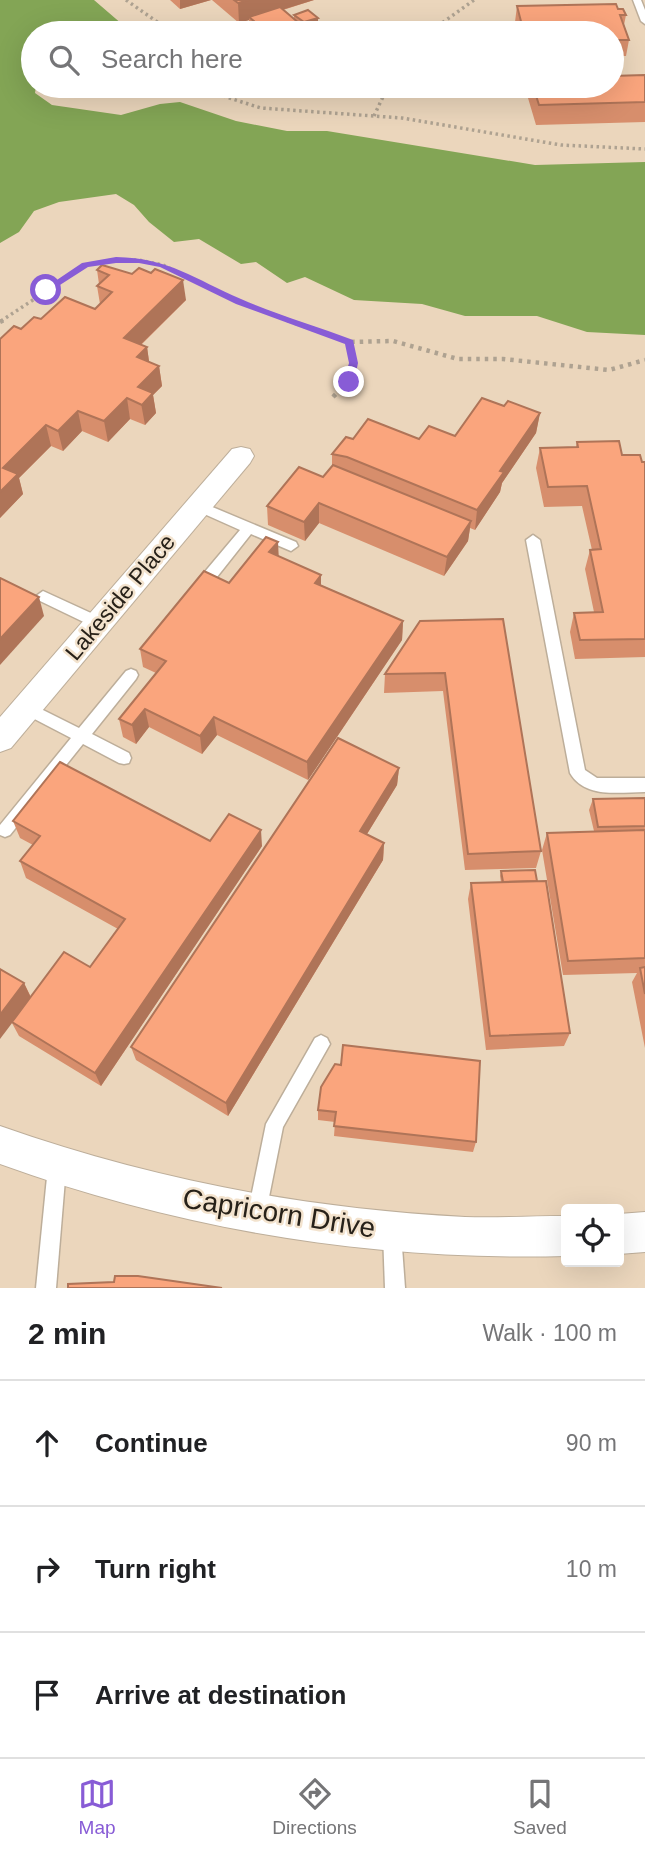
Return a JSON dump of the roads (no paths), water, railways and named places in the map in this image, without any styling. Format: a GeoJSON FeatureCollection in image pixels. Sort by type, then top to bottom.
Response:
{"type":"FeatureCollection","features":[{"type":"Feature","properties":{"kind":"street","name":"Lakeside Place"},"geometry":{"type":"LineString","coordinates":[[0,739],[241,456]]}},
{"type":"Feature","properties":{"kind":"street","name":"Capricorn Drive"},"geometry":{"type":"LineString","coordinates":[[0,1145],[57,1167],[129,1187],[256,1213],[392,1231],[467,1237],[561,1236]]}},
{"type":"Feature","properties":{"kind":"street"},"geometry":{"type":"LineString","coordinates":[[624,1234],[645,1233]]}},
{"type":"Feature","properties":{"kind":"lane"},"geometry":{"type":"LineString","coordinates":[[637,0],[645,20]]}},
{"type":"Feature","properties":{"kind":"lane"},"geometry":{"type":"LineString","coordinates":[[198,506],[291,546]]}},
{"type":"Feature","properties":{"kind":"lane"},"geometry":{"type":"LineString","coordinates":[[208,578],[249,528]]}},
{"type":"Feature","properties":{"kind":"lane"},"geometry":{"type":"LineString","coordinates":[[533,540],[578,773],[594,785],[645,785]]}},
{"type":"Feature","properties":{"kind":"lane"},"geometry":{"type":"LineString","coordinates":[[43,596],[99,623]]}},
{"type":"Feature","properties":{"kind":"lane"},"geometry":{"type":"LineString","coordinates":[[5,830],[131,676]]}},
{"type":"Feature","properties":{"kind":"lane"},"geometry":{"type":"LineString","coordinates":[[26,708],[124,758]]}},
{"type":"Feature","properties":{"kind":"lane"},"geometry":{"type":"LineString","coordinates":[[256,1213],[275,1124],[321,1044]]}},
{"type":"Feature","properties":{"kind":"lane"},"geometry":{"type":"LineString","coordinates":[[47,1288],[57,1167]]}},
{"type":"Feature","properties":{"kind":"lane"},"geometry":{"type":"LineString","coordinates":[[392,1231],[395,1288]]}}]}
